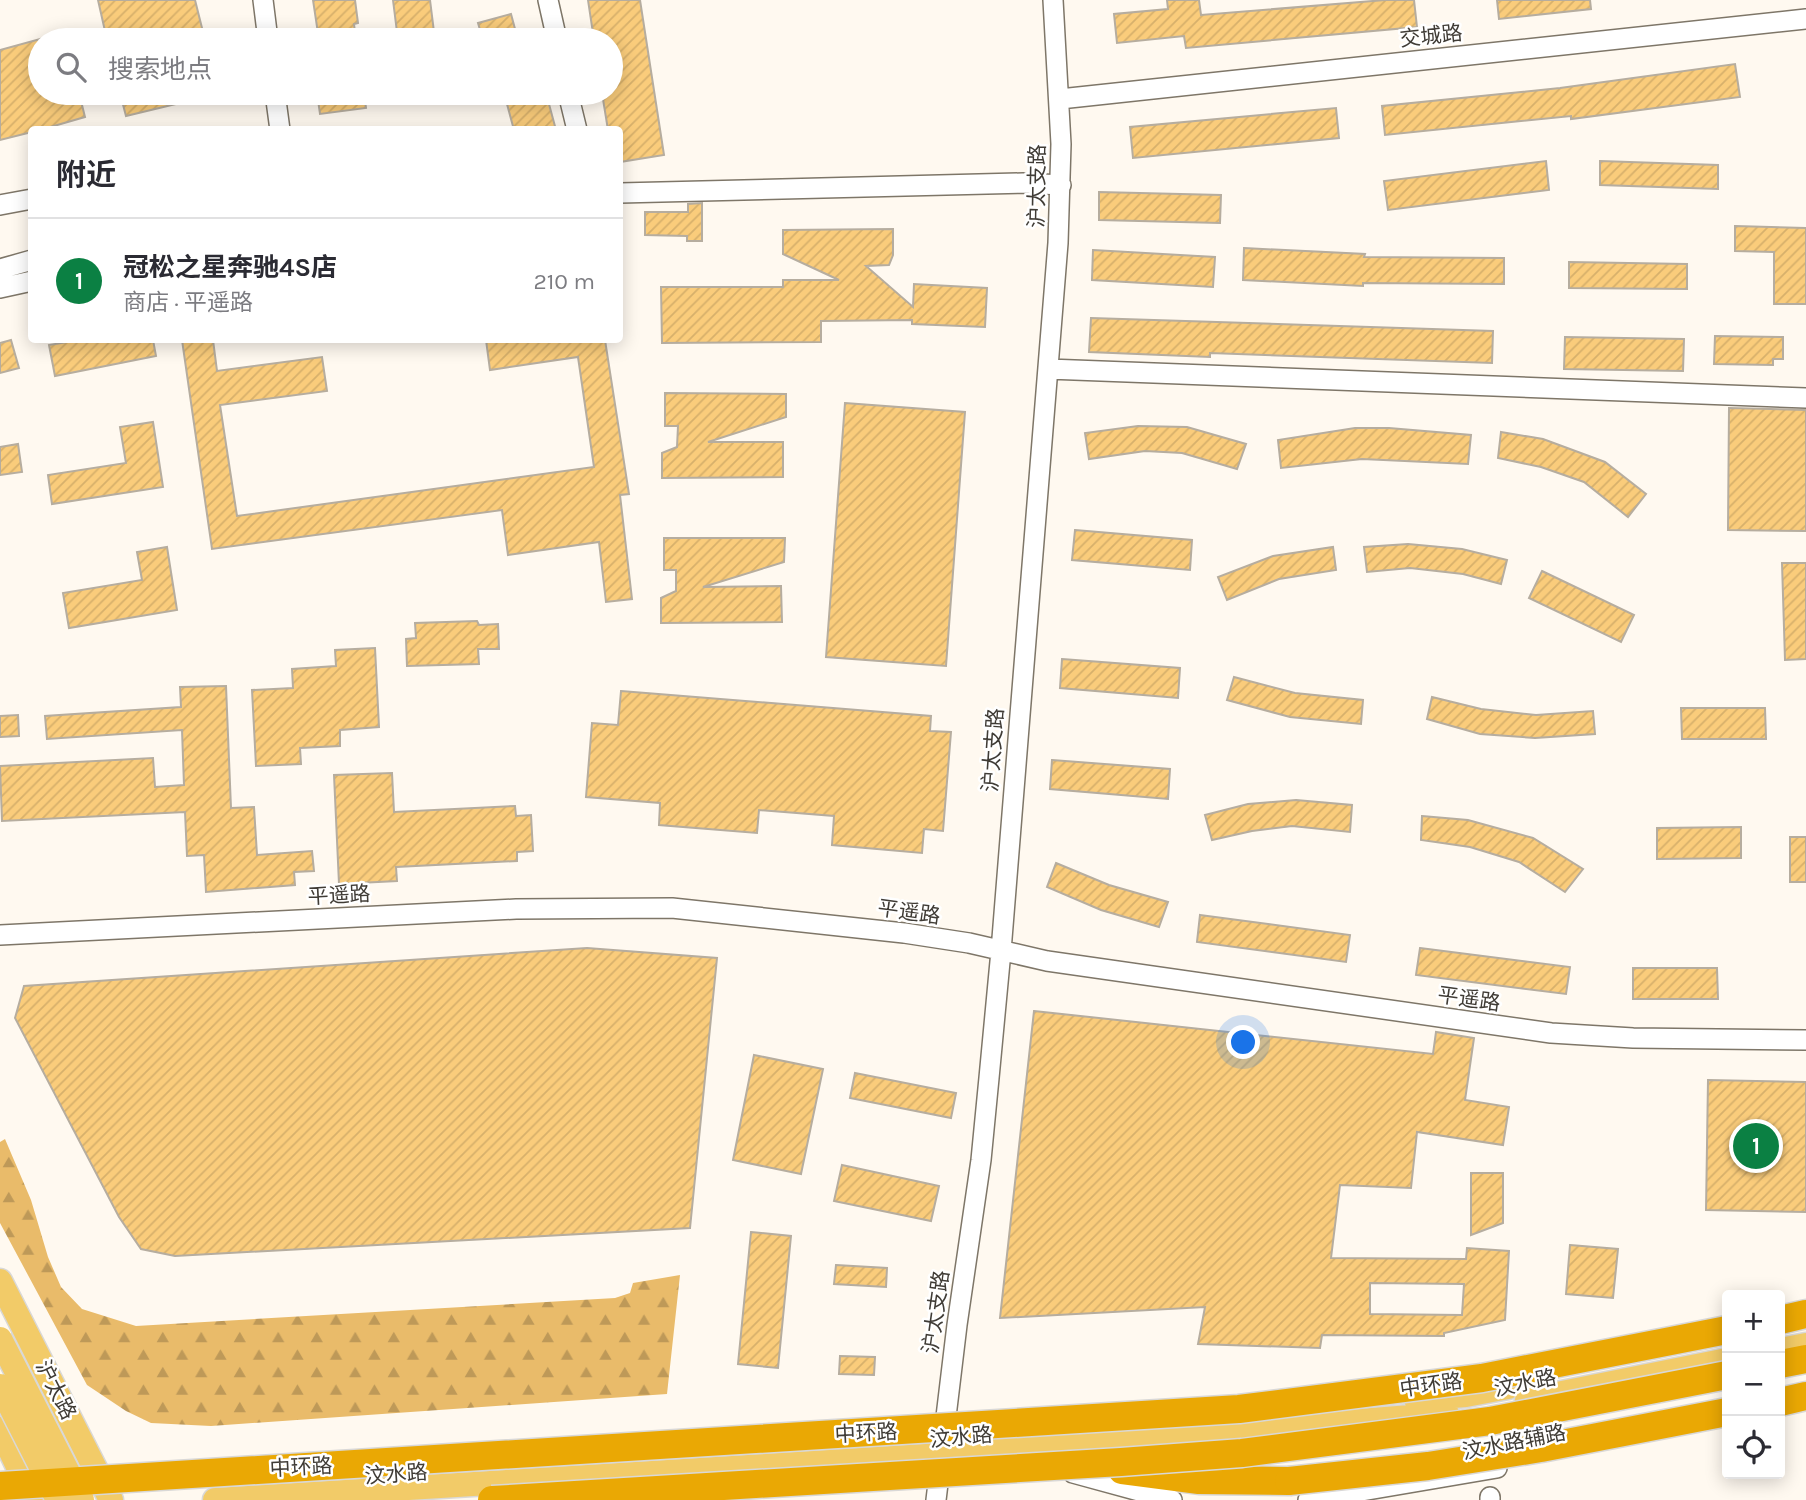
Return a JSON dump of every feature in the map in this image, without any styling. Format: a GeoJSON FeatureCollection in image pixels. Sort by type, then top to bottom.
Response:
{"type":"FeatureCollection","features":[{"type":"Feature","properties":{"kind":"highway"},"geometry":{"type":"LineString","coordinates":[[1785,1319],[1806,1314]]}},
{"type":"Feature","properties":{"kind":"highway","name":"中环路"},"geometry":{"type":"LineString","coordinates":[[8,1479],[1239,1409],[1482,1378],[1722,1331]]}},
{"type":"Feature","properties":{"kind":"highway"},"geometry":{"type":"LineString","coordinates":[[1785,1363],[1806,1359]]}},
{"type":"Feature","properties":{"kind":"highway","name":"中环路"},"geometry":{"type":"LineString","coordinates":[[492,1500],[1121,1462],[1242,1452],[1489,1422],[1722,1376]]}},
{"type":"Feature","properties":{"kind":"highway"},"geometry":{"type":"LineString","coordinates":[[1785,1401],[1806,1396]]}},
{"type":"Feature","properties":{"kind":"highway"},"geometry":{"type":"LineString","coordinates":[[1122,1470],[1299,1490],[1478,1458],[1722,1420]]}},
{"type":"Feature","properties":{"kind":"main road","name":"沪太路"},"geometry":{"type":"LineString","coordinates":[[0,1281],[105,1488]]}},
{"type":"Feature","properties":{"kind":"main road"},"geometry":{"type":"LineString","coordinates":[[1785,1310],[1806,1306]]}},
{"type":"Feature","properties":{"kind":"main road","name":"汶水路"},"geometry":{"type":"LineString","coordinates":[[215,1500],[627,1475],[942,1438],[1359,1386],[1481,1368],[1722,1323]]}},
{"type":"Feature","properties":{"kind":"main road"},"geometry":{"type":"LineString","coordinates":[[1785,1333],[1806,1328]]}},
{"type":"Feature","properties":{"kind":"main road","name":"沪太路"},"geometry":{"type":"LineString","coordinates":[[0,1339],[82,1500]]}},
{"type":"Feature","properties":{"kind":"main road","name":"汶水路"},"geometry":{"type":"LineString","coordinates":[[8,1479],[105,1488],[942,1438],[1466,1395],[1722,1345]]}},
{"type":"Feature","properties":{"kind":"main road"},"geometry":{"type":"LineString","coordinates":[[1785,1349],[1806,1345]]}},
{"type":"Feature","properties":{"kind":"main road","name":"汶水路"},"geometry":{"type":"LineString","coordinates":[[942,1438],[1264,1429],[1460,1413],[1722,1361]]}},
{"type":"Feature","properties":{"kind":"main road"},"geometry":{"type":"LineString","coordinates":[[1785,1373],[1806,1369]]}},
{"type":"Feature","properties":{"kind":"main road"},"geometry":{"type":"LineString","coordinates":[[1623,1381],[1691,1391]]}},
{"type":"Feature","properties":{"kind":"main road","name":"汶水路"},"geometry":{"type":"LineString","coordinates":[[638,1500],[937,1491],[1073,1473],[1202,1465],[1353,1449],[1477,1432],[1722,1385]]}},
{"type":"Feature","properties":{"kind":"main road"},"geometry":{"type":"LineString","coordinates":[[0,1386],[58,1500]]}},
{"type":"Feature","properties":{"kind":"main road"},"geometry":{"type":"LineString","coordinates":[[0,1429],[8,1479],[34,1500]]}},
{"type":"Feature","properties":{"kind":"main road"},"geometry":{"type":"LineString","coordinates":[[1202,1465],[1264,1429]]}},
{"type":"Feature","properties":{"kind":"main road"},"geometry":{"type":"LineString","coordinates":[[572,1500],[627,1475]]}},
{"type":"Feature","properties":{"kind":"main road"},"geometry":{"type":"LineString","coordinates":[[344,1492],[374,1500]]}},
{"type":"Feature","properties":{"kind":"street"},"geometry":{"type":"LineString","coordinates":[[263,0],[266,28]]}},
{"type":"Feature","properties":{"kind":"street"},"geometry":{"type":"LineString","coordinates":[[548,0],[554,28]]}},
{"type":"Feature","properties":{"kind":"street","name":"沪太支路"},"geometry":{"type":"LineString","coordinates":[[937,1491],[981,1160],[1001,951],[1048,369],[1061,185],[1060,99],[1054,0]]}},
{"type":"Feature","properties":{"kind":"street","name":"交城路"},"geometry":{"type":"LineString","coordinates":[[1060,99],[1806,19]]}},
{"type":"Feature","properties":{"kind":"street"},"geometry":{"type":"LineString","coordinates":[[277,105],[279,126]]}},
{"type":"Feature","properties":{"kind":"street"},"geometry":{"type":"LineString","coordinates":[[571,105],[576,126]]}},
{"type":"Feature","properties":{"kind":"street"},"geometry":{"type":"LineString","coordinates":[[623,193],[1023,183],[1061,185]]}},
{"type":"Feature","properties":{"kind":"street"},"geometry":{"type":"LineString","coordinates":[[0,205],[28,200]]}},
{"type":"Feature","properties":{"kind":"street"},"geometry":{"type":"LineString","coordinates":[[0,269],[28,261]]}},
{"type":"Feature","properties":{"kind":"street"},"geometry":{"type":"LineString","coordinates":[[0,288],[28,282]]}},
{"type":"Feature","properties":{"kind":"street"},"geometry":{"type":"LineString","coordinates":[[1048,369],[1806,398]]}},
{"type":"Feature","properties":{"kind":"street","name":"平遥路"},"geometry":{"type":"LineString","coordinates":[[0,935],[516,909],[615,907],[705,911],[969,943],[1061,963],[1551,1032],[1633,1038],[1806,1040]]}},
{"type":"Feature","properties":{"kind":"street"},"geometry":{"type":"LineString","coordinates":[[1785,1411],[1806,1407]]}},
{"type":"Feature","properties":{"kind":"street","name":"汶水路辅路"},"geometry":{"type":"LineString","coordinates":[[1299,1490],[1329,1498],[1359,1496],[1722,1420]]}},
{"type":"Feature","properties":{"kind":"street"},"geometry":{"type":"LineString","coordinates":[[1073,1473],[1172,1500]]}},
{"type":"Feature","properties":{"kind":"green space"},"geometry":{"type":"Polygon","coordinates":[[[5,1139],[31,1200],[48,1257],[61,1287],[82,1309],[136,1326],[615,1298],[630,1293],[633,1283],[680,1275],[667,1394],[211,1426],[151,1423],[126,1411],[87,1385],[0,1223],[0,1142],[5,1139]]]}},
{"type":"Feature","properties":{"kind":"building"},"geometry":{"type":"Polygon","coordinates":[[[98,0],[195,0],[202,28],[104,28],[98,0]]]}},
{"type":"Feature","properties":{"kind":"building"},"geometry":{"type":"Polygon","coordinates":[[[313,0],[355,0],[358,23],[354,24],[354,28],[317,28],[313,0]]]}},
{"type":"Feature","properties":{"kind":"building"},"geometry":{"type":"Polygon","coordinates":[[[393,0],[430,0],[434,28],[396,28],[393,0]]]}},
{"type":"Feature","properties":{"kind":"building"},"geometry":{"type":"Polygon","coordinates":[[[588,0],[640,0],[664,155],[623,162],[623,126],[607,126],[604,105],[623,105],[623,28],[592,28],[588,0]]]}},
{"type":"Feature","properties":{"kind":"building"},"geometry":{"type":"Polygon","coordinates":[[[1167,0],[1199,0],[1201,15],[1414,0],[1417,27],[1186,48],[1184,36],[1117,43],[1114,14],[1168,9],[1167,0]]]}},
{"type":"Feature","properties":{"kind":"building"},"geometry":{"type":"Polygon","coordinates":[[[1497,0],[1590,0],[1591,9],[1499,19],[1497,0]]]}},
{"type":"Feature","properties":{"kind":"building"},"geometry":{"type":"Polygon","coordinates":[[[511,14],[515,28],[479,28],[478,23],[511,14]]]}},
{"type":"Feature","properties":{"kind":"building"},"geometry":{"type":"Polygon","coordinates":[[[28,42],[28,105],[82,105],[85,117],[54,126],[28,126],[28,133],[0,140],[0,50],[28,42]]]}},
{"type":"Feature","properties":{"kind":"building"},"geometry":{"type":"Polygon","coordinates":[[[1735,64],[1740,97],[1571,119],[1571,116],[1385,135],[1382,106],[1560,88],[1735,64]]]}},
{"type":"Feature","properties":{"kind":"building"},"geometry":{"type":"Polygon","coordinates":[[[123,105],[172,105],[126,116],[123,105]]]}},
{"type":"Feature","properties":{"kind":"building"},"geometry":{"type":"Polygon","coordinates":[[[319,105],[366,105],[366,108],[320,114],[319,105]]]}},
{"type":"Feature","properties":{"kind":"building"},"geometry":{"type":"Polygon","coordinates":[[[507,105],[549,105],[555,126],[513,126],[507,105]]]}},
{"type":"Feature","properties":{"kind":"building"},"geometry":{"type":"Polygon","coordinates":[[[1336,108],[1339,138],[1133,158],[1130,127],[1336,108]]]}},
{"type":"Feature","properties":{"kind":"building"},"geometry":{"type":"Polygon","coordinates":[[[1546,161],[1549,190],[1388,210],[1384,181],[1546,161]]]}},
{"type":"Feature","properties":{"kind":"building"},"geometry":{"type":"Polygon","coordinates":[[[1600,161],[1718,165],[1718,189],[1600,185],[1600,161]]]}},
{"type":"Feature","properties":{"kind":"building"},"geometry":{"type":"Polygon","coordinates":[[[1099,192],[1221,195],[1220,223],[1099,220],[1099,192]]]}},
{"type":"Feature","properties":{"kind":"building"},"geometry":{"type":"Polygon","coordinates":[[[702,203],[702,241],[687,241],[687,236],[645,235],[645,212],[688,212],[688,204],[702,203]]]}},
{"type":"Feature","properties":{"kind":"building"},"geometry":{"type":"Polygon","coordinates":[[[1735,226],[1806,228],[1806,304],[1774,304],[1774,252],[1735,251],[1735,226]]]}},
{"type":"Feature","properties":{"kind":"building"},"geometry":{"type":"Polygon","coordinates":[[[893,229],[893,255],[889,265],[866,266],[913,307],[914,284],[987,288],[985,327],[912,324],[912,320],[821,321],[821,342],[662,343],[661,287],[783,287],[783,280],[839,280],[783,254],[783,230],[893,229]]]}},
{"type":"Feature","properties":{"kind":"building"},"geometry":{"type":"Polygon","coordinates":[[[1244,248],[1365,254],[1364,257],[1504,258],[1504,284],[1363,283],[1363,286],[1243,280],[1244,248]]]}},
{"type":"Feature","properties":{"kind":"building"},"geometry":{"type":"Polygon","coordinates":[[[1093,250],[1215,257],[1213,287],[1092,280],[1093,250]]]}},
{"type":"Feature","properties":{"kind":"building"},"geometry":{"type":"Polygon","coordinates":[[[1569,262],[1687,264],[1687,289],[1569,288],[1569,262]]]}},
{"type":"Feature","properties":{"kind":"building"},"geometry":{"type":"Polygon","coordinates":[[[1091,318],[1493,331],[1492,363],[1210,353],[1210,357],[1089,352],[1091,318]]]}},
{"type":"Feature","properties":{"kind":"building"},"geometry":{"type":"Polygon","coordinates":[[[1715,336],[1783,337],[1783,359],[1773,359],[1773,365],[1714,364],[1715,336]]]}},
{"type":"Feature","properties":{"kind":"building"},"geometry":{"type":"Polygon","coordinates":[[[1565,337],[1684,339],[1683,371],[1564,369],[1565,337]]]}},
{"type":"Feature","properties":{"kind":"building"},"geometry":{"type":"Polygon","coordinates":[[[11,340],[19,368],[0,373],[0,343],[11,340]]]}},
{"type":"Feature","properties":{"kind":"building"},"geometry":{"type":"Polygon","coordinates":[[[154,343],[156,356],[55,376],[49,345],[154,343]]]}},
{"type":"Feature","properties":{"kind":"building"},"geometry":{"type":"Polygon","coordinates":[[[182,343],[213,343],[217,371],[322,357],[327,391],[220,405],[237,516],[594,467],[578,357],[490,370],[486,343],[605,343],[629,494],[620,495],[632,599],[606,602],[599,542],[508,555],[502,510],[212,549],[182,343]]]}},
{"type":"Feature","properties":{"kind":"building"},"geometry":{"type":"Polygon","coordinates":[[[665,393],[786,394],[786,417],[708,442],[783,442],[783,477],[662,478],[662,453],[677,447],[678,426],[665,426],[665,393]]]}},
{"type":"Feature","properties":{"kind":"building"},"geometry":{"type":"Polygon","coordinates":[[[845,403],[965,412],[946,666],[826,657],[845,403]]]}},
{"type":"Feature","properties":{"kind":"building"},"geometry":{"type":"Polygon","coordinates":[[[1729,408],[1806,410],[1806,531],[1728,530],[1729,408]]]}},
{"type":"Feature","properties":{"kind":"building"},"geometry":{"type":"Polygon","coordinates":[[[153,422],[163,487],[52,504],[48,475],[126,463],[120,427],[153,422]]]}},
{"type":"Feature","properties":{"kind":"building"},"geometry":{"type":"Polygon","coordinates":[[[1138,426],[1187,427],[1246,444],[1237,469],[1182,453],[1145,451],[1089,459],[1085,433],[1138,426]]]}},
{"type":"Feature","properties":{"kind":"building"},"geometry":{"type":"Polygon","coordinates":[[[1355,428],[1471,435],[1468,464],[1362,459],[1281,468],[1278,440],[1355,428]]]}},
{"type":"Feature","properties":{"kind":"building"},"geometry":{"type":"Polygon","coordinates":[[[1501,432],[1543,439],[1605,462],[1646,494],[1628,517],[1584,482],[1541,467],[1498,458],[1501,432]]]}},
{"type":"Feature","properties":{"kind":"building"},"geometry":{"type":"Polygon","coordinates":[[[18,444],[22,472],[0,475],[0,447],[18,444]]]}},
{"type":"Feature","properties":{"kind":"building"},"geometry":{"type":"Polygon","coordinates":[[[1075,530],[1192,540],[1190,570],[1072,560],[1075,530]]]}},
{"type":"Feature","properties":{"kind":"building"},"geometry":{"type":"Polygon","coordinates":[[[664,538],[785,538],[784,562],[703,587],[781,586],[782,622],[661,623],[661,598],[676,591],[676,570],[664,570],[664,538]]]}},
{"type":"Feature","properties":{"kind":"building"},"geometry":{"type":"Polygon","coordinates":[[[1408,544],[1462,549],[1507,560],[1501,584],[1463,574],[1410,568],[1367,572],[1364,547],[1408,544]]]}},
{"type":"Feature","properties":{"kind":"building"},"geometry":{"type":"Polygon","coordinates":[[[167,547],[177,610],[69,628],[63,593],[142,580],[137,552],[167,547]]]}},
{"type":"Feature","properties":{"kind":"building"},"geometry":{"type":"Polygon","coordinates":[[[1333,547],[1336,570],[1279,579],[1227,600],[1218,577],[1273,556],[1333,547]]]}},
{"type":"Feature","properties":{"kind":"building"},"geometry":{"type":"Polygon","coordinates":[[[1782,563],[1806,563],[1806,659],[1785,660],[1782,563]]]}},
{"type":"Feature","properties":{"kind":"building"},"geometry":{"type":"Polygon","coordinates":[[[1542,571],[1634,615],[1621,642],[1529,598],[1542,571]]]}},
{"type":"Feature","properties":{"kind":"building"},"geometry":{"type":"Polygon","coordinates":[[[477,621],[479,625],[498,624],[499,649],[478,649],[479,664],[407,666],[406,639],[416,638],[415,623],[477,621]]]}},
{"type":"Feature","properties":{"kind":"building"},"geometry":{"type":"Polygon","coordinates":[[[375,648],[379,727],[340,730],[340,746],[300,748],[301,764],[256,766],[252,690],[293,688],[292,669],[336,666],[335,650],[375,648]]]}},
{"type":"Feature","properties":{"kind":"building"},"geometry":{"type":"Polygon","coordinates":[[[1062,659],[1180,668],[1178,698],[1060,688],[1062,659]]]}},
{"type":"Feature","properties":{"kind":"building"},"geometry":{"type":"Polygon","coordinates":[[[1234,677],[1295,693],[1363,700],[1361,724],[1290,717],[1227,700],[1234,677]]]}},
{"type":"Feature","properties":{"kind":"building"},"geometry":{"type":"Polygon","coordinates":[[[226,686],[231,808],[254,807],[257,855],[312,851],[314,871],[294,872],[295,885],[206,892],[204,855],[187,856],[185,812],[2,821],[0,766],[153,758],[155,787],[184,785],[182,730],[47,739],[45,716],[181,707],[180,687],[226,686]]]}},
{"type":"Feature","properties":{"kind":"building"},"geometry":{"type":"Polygon","coordinates":[[[621,691],[931,716],[930,731],[951,732],[943,831],[924,829],[922,853],[832,845],[834,816],[759,810],[757,833],[659,825],[660,803],[586,797],[592,723],[618,725],[621,691]]]}},
{"type":"Feature","properties":{"kind":"building"},"geometry":{"type":"Polygon","coordinates":[[[1432,697],[1481,709],[1536,715],[1593,711],[1595,734],[1535,738],[1480,734],[1427,719],[1432,697]]]}},
{"type":"Feature","properties":{"kind":"building"},"geometry":{"type":"Polygon","coordinates":[[[1681,708],[1765,708],[1766,739],[1682,739],[1681,708]]]}},
{"type":"Feature","properties":{"kind":"building"},"geometry":{"type":"Polygon","coordinates":[[[18,715],[19,736],[0,737],[0,716],[18,715]]]}},
{"type":"Feature","properties":{"kind":"building"},"geometry":{"type":"Polygon","coordinates":[[[1052,760],[1170,769],[1168,799],[1050,789],[1052,760]]]}},
{"type":"Feature","properties":{"kind":"building"},"geometry":{"type":"Polygon","coordinates":[[[392,773],[394,812],[515,806],[516,816],[531,815],[533,851],[517,852],[517,861],[396,867],[397,881],[339,884],[334,775],[392,773]]]}},
{"type":"Feature","properties":{"kind":"building"},"geometry":{"type":"Polygon","coordinates":[[[1296,800],[1352,805],[1350,832],[1292,826],[1212,840],[1205,815],[1248,804],[1296,800]]]}},
{"type":"Feature","properties":{"kind":"building"},"geometry":{"type":"Polygon","coordinates":[[[1422,816],[1468,820],[1533,838],[1583,869],[1565,892],[1519,862],[1470,847],[1421,840],[1422,816]]]}},
{"type":"Feature","properties":{"kind":"building"},"geometry":{"type":"Polygon","coordinates":[[[1741,827],[1741,858],[1657,859],[1657,828],[1741,827]]]}},
{"type":"Feature","properties":{"kind":"building"},"geometry":{"type":"Polygon","coordinates":[[[1790,837],[1806,837],[1806,882],[1790,882],[1790,837]]]}},
{"type":"Feature","properties":{"kind":"building"},"geometry":{"type":"Polygon","coordinates":[[[1056,863],[1109,885],[1168,902],[1159,927],[1101,910],[1047,887],[1056,863]]]}},
{"type":"Feature","properties":{"kind":"building"},"geometry":{"type":"Polygon","coordinates":[[[1200,915],[1350,935],[1346,962],[1197,942],[1200,915]]]}},
{"type":"Feature","properties":{"kind":"building"},"geometry":{"type":"Polygon","coordinates":[[[587,948],[717,958],[690,1228],[175,1256],[141,1249],[119,1217],[15,1018],[24,986],[587,948]]]}},
{"type":"Feature","properties":{"kind":"building"},"geometry":{"type":"Polygon","coordinates":[[[1420,948],[1570,967],[1566,994],[1416,975],[1420,948]]]}},
{"type":"Feature","properties":{"kind":"building"},"geometry":{"type":"Polygon","coordinates":[[[1633,968],[1717,968],[1718,999],[1633,999],[1633,968]]]}},
{"type":"Feature","properties":{"kind":"building"},"geometry":{"type":"Polygon","coordinates":[[[1034,1011],[1433,1054],[1436,1032],[1474,1038],[1465,1100],[1509,1107],[1503,1145],[1417,1132],[1411,1188],[1340,1185],[1331,1258],[1466,1259],[1467,1248],[1509,1251],[1505,1320],[1444,1333],[1444,1336],[1322,1335],[1320,1348],[1198,1344],[1205,1307],[1000,1318],[1034,1011]],[[1370,1283],[1370,1314],[1462,1315],[1464,1284],[1370,1283]]]}},
{"type":"Feature","properties":{"kind":"building"},"geometry":{"type":"Polygon","coordinates":[[[754,1055],[823,1069],[801,1174],[733,1160],[754,1055]]]}},
{"type":"Feature","properties":{"kind":"building"},"geometry":{"type":"Polygon","coordinates":[[[855,1073],[956,1093],[951,1118],[850,1098],[855,1073]]]}},
{"type":"Feature","properties":{"kind":"building"},"geometry":{"type":"Polygon","coordinates":[[[1708,1080],[1806,1082],[1806,1212],[1706,1210],[1708,1080]]]}},
{"type":"Feature","properties":{"kind":"building"},"geometry":{"type":"Polygon","coordinates":[[[842,1165],[939,1186],[931,1221],[834,1201],[842,1165]]]}},
{"type":"Feature","properties":{"kind":"building"},"geometry":{"type":"Polygon","coordinates":[[[1471,1173],[1503,1173],[1503,1223],[1471,1235],[1471,1173]]]}},
{"type":"Feature","properties":{"kind":"building"},"geometry":{"type":"Polygon","coordinates":[[[751,1232],[791,1236],[778,1368],[738,1364],[751,1232]]]}},
{"type":"Feature","properties":{"kind":"building"},"geometry":{"type":"Polygon","coordinates":[[[1570,1245],[1618,1249],[1613,1298],[1566,1294],[1570,1245]]]}},
{"type":"Feature","properties":{"kind":"building"},"geometry":{"type":"Polygon","coordinates":[[[836,1265],[887,1268],[886,1287],[834,1284],[836,1265]]]}},
{"type":"Feature","properties":{"kind":"building"},"geometry":{"type":"Polygon","coordinates":[[[840,1356],[875,1357],[874,1375],[839,1374],[840,1356]]]}},
{"type":"Feature","properties":{"kind":"place","name":"冠松之星奔驰4S店"},"geometry":{"type":"Point","coordinates":[1756,1146]}}]}
